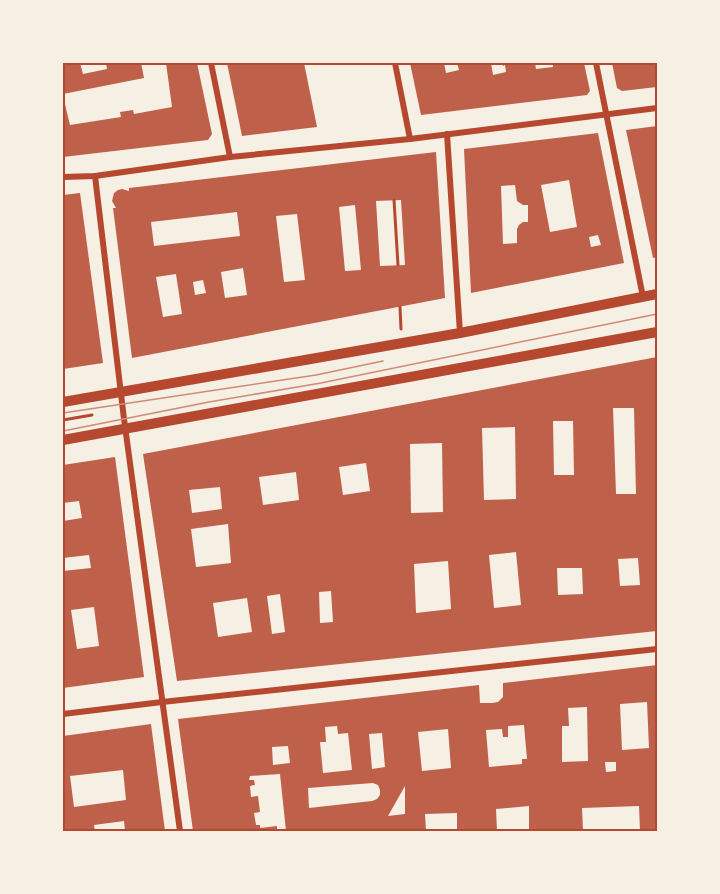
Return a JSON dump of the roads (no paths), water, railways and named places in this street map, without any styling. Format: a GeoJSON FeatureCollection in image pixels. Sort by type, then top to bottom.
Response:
{"type":"FeatureCollection","features":[{"type":"Feature","properties":{"kind":"main road"},"geometry":{"type":"LineString","coordinates":[[63,402],[460,333],[657,294]]}},
{"type":"Feature","properties":{"kind":"main road"},"geometry":{"type":"LineString","coordinates":[[63,440],[657,332]]}},
{"type":"Feature","properties":{"kind":"street"},"geometry":{"type":"LineString","coordinates":[[211,63],[230,157]]}},
{"type":"Feature","properties":{"kind":"street"},"geometry":{"type":"LineString","coordinates":[[395,63],[410,139]]}},
{"type":"Feature","properties":{"kind":"street"},"geometry":{"type":"LineString","coordinates":[[596,63],[643,297]]}},
{"type":"Feature","properties":{"kind":"street"},"geometry":{"type":"LineString","coordinates":[[63,177],[95,176],[230,157],[410,139],[657,108]]}},
{"type":"Feature","properties":{"kind":"street"},"geometry":{"type":"LineString","coordinates":[[447,134],[460,333]]}},
{"type":"Feature","properties":{"kind":"street"},"geometry":{"type":"LineString","coordinates":[[95,176],[120,393],[180,831]]}},
{"type":"Feature","properties":{"kind":"street"},"geometry":{"type":"LineString","coordinates":[[63,714],[657,649]]}},
{"type":"Feature","properties":{"kind":"tram line"},"geometry":{"type":"LineString","coordinates":[[63,431],[209,402],[321,383],[657,314]]}},
{"type":"Feature","properties":{"kind":"tram line"},"geometry":{"type":"LineString","coordinates":[[63,413],[316,375],[383,361]]}}]}
